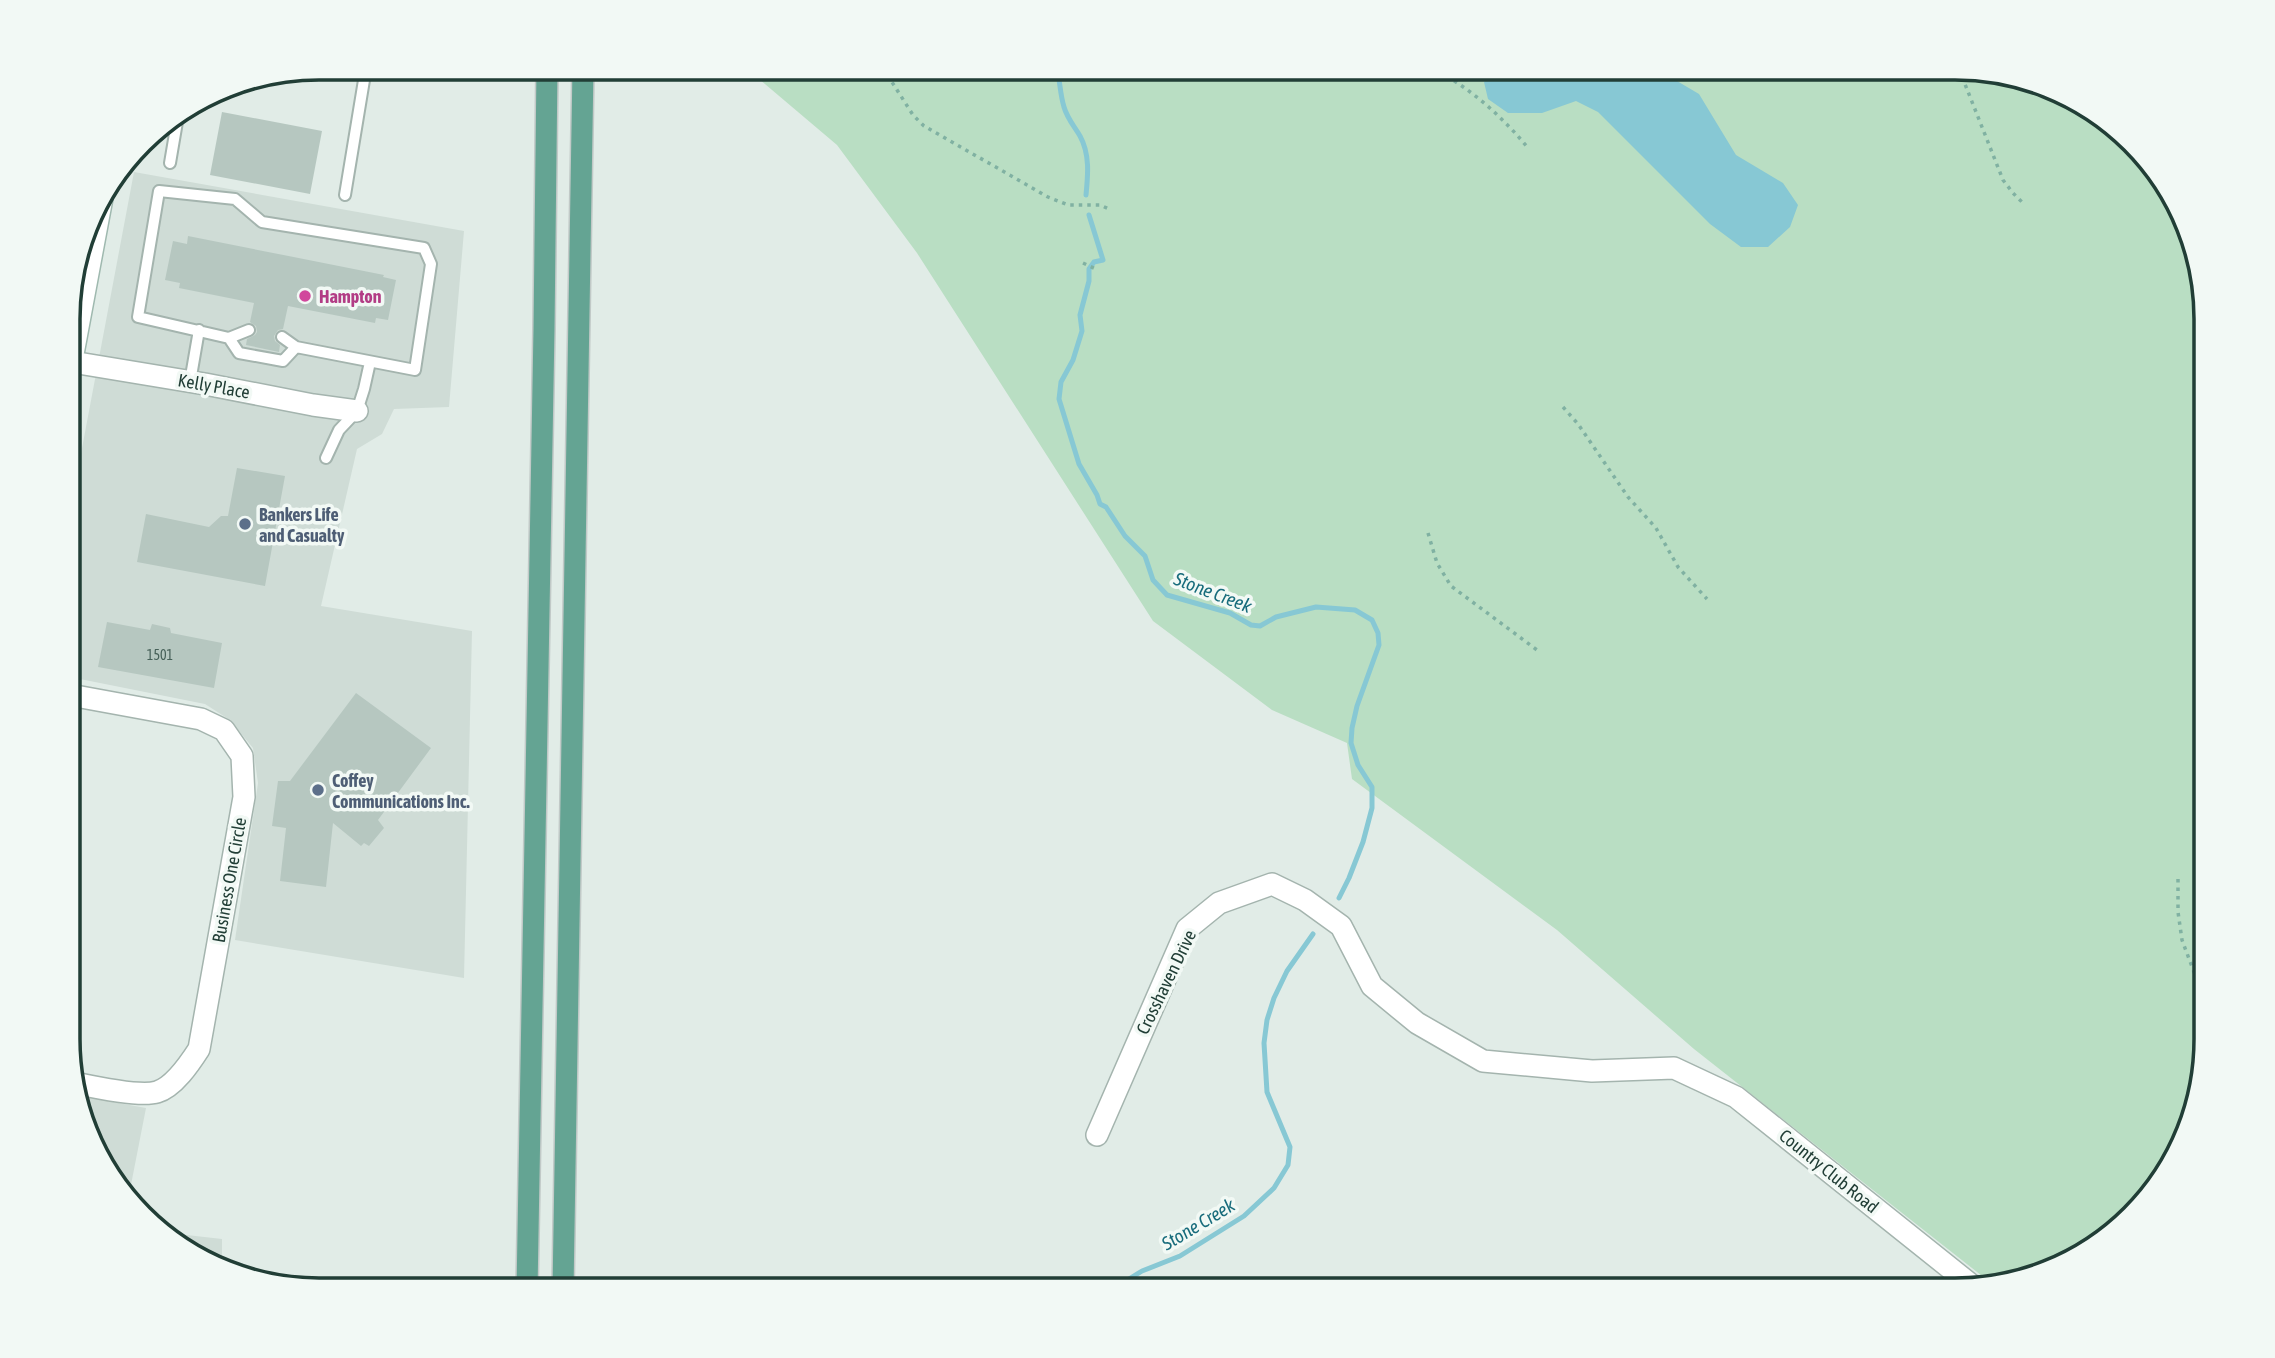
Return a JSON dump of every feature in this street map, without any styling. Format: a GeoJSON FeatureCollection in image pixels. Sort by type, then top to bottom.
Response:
{"type":"FeatureCollection","features":[{"type":"Feature","properties":{"kind":"main road"},"geometry":{"type":"LineString","coordinates":[[527,1278],[547,81]]}},
{"type":"Feature","properties":{"kind":"main road"},"geometry":{"type":"LineString","coordinates":[[563,1278],[583,81]]}},
{"type":"Feature","properties":{"kind":"street"},"geometry":{"type":"LineString","coordinates":[[81,314],[94,240]]}},
{"type":"Feature","properties":{"kind":"street","name":"Kelly Place"},"geometry":{"type":"LineString","coordinates":[[80,367],[190,382],[357,411]]}},
{"type":"Feature","properties":{"kind":"street","name":"Business One Circle"},"geometry":{"type":"LineString","coordinates":[[80,697],[201,719],[224,730],[242,756],[244,797],[199,1049],[185,1072],[158,1092],[123,1091],[86,1085]]}},
{"type":"Feature","properties":{"kind":"street","name":"Crosshaven Drive"},"geometry":{"type":"LineString","coordinates":[[1097,1135],[1187,929],[1219,903],[1272,884],[1305,900],[1341,926],[1372,986],[1417,1023],[1483,1061],[1592,1071],[1675,1068]]}},
{"type":"Feature","properties":{"kind":"street","name":"Country Club Road"},"geometry":{"type":"LineString","coordinates":[[1675,1068],[1736,1097],[1961,1277]]}},
{"type":"Feature","properties":{"kind":"lane"},"geometry":{"type":"LineString","coordinates":[[345,195],[364,81]]}},
{"type":"Feature","properties":{"kind":"lane"},"geometry":{"type":"LineString","coordinates":[[170,163],[176,129]]}},
{"type":"Feature","properties":{"kind":"lane"},"geometry":{"type":"LineString","coordinates":[[249,330],[229,338],[138,317],[159,191],[235,199],[262,222],[424,248],[430,264],[415,370],[296,347],[282,337]]}},
{"type":"Feature","properties":{"kind":"lane"},"geometry":{"type":"LineString","coordinates":[[190,382],[199,330]]}},
{"type":"Feature","properties":{"kind":"lane"},"geometry":{"type":"LineString","coordinates":[[229,338],[239,353],[283,361],[296,347]]}},
{"type":"Feature","properties":{"kind":"lane"},"geometry":{"type":"LineString","coordinates":[[326,458],[339,430],[357,411],[370,362]]}},
{"type":"Feature","properties":{"kind":"path"},"geometry":{"type":"LineString","coordinates":[[1452,80],[1506,123],[1528,148]]}},
{"type":"Feature","properties":{"kind":"path"},"geometry":{"type":"LineString","coordinates":[[891,81],[913,115],[924,126],[1048,197],[1068,205],[1100,205],[1110,209]]}},
{"type":"Feature","properties":{"kind":"path"},"geometry":{"type":"LineString","coordinates":[[1964,81],[2003,180],[2024,204]]}},
{"type":"Feature","properties":{"kind":"path"},"geometry":{"type":"LineString","coordinates":[[1083,263],[1098,270]]}},
{"type":"Feature","properties":{"kind":"path"},"geometry":{"type":"LineString","coordinates":[[1563,407],[1578,424],[1628,498],[1656,528],[1684,575],[1707,599]]}},
{"type":"Feature","properties":{"kind":"path"},"geometry":{"type":"LineString","coordinates":[[1428,533],[1437,563],[1451,586],[1537,650]]}},
{"type":"Feature","properties":{"kind":"path"},"geometry":{"type":"LineString","coordinates":[[2178,879],[2178,912],[2182,940],[2194,972]]}},
{"type":"Feature","properties":{"kind":"shaded area"},"geometry":{"type":"Polygon","coordinates":[[[134,172],[464,231],[449,407],[394,409],[382,434],[357,449],[321,606],[472,631],[464,978],[235,940],[258,783],[253,748],[230,720],[205,704],[80,679],[80,459],[134,172]]]}},
{"type":"Feature","properties":{"kind":"shaded area"},"geometry":{"type":"Polygon","coordinates":[[[89,1098],[146,1108],[131,1184],[113,1158],[99,1130],[89,1098]]]}},
{"type":"Feature","properties":{"kind":"shaded area"},"geometry":{"type":"Polygon","coordinates":[[[184,1235],[222,1239],[222,1256],[184,1235]]]}},
{"type":"Feature","properties":{"kind":"green space"},"geometry":{"type":"Polygon","coordinates":[[[1955,80],[2017,89],[2047,99],[2101,130],[2145,174],[2170,214],[2190,273],[2194,304],[2194,1054],[2182,1115],[2162,1158],[2145,1184],[2101,1228],[2061,1253],[2032,1265],[1982,1276],[1694,1049],[1557,930],[1352,779],[1347,743],[1272,710],[1153,621],[917,253],[837,145],[761,81],[1955,80]]]}},
{"type":"Feature","properties":{"kind":"water"},"geometry":{"type":"Polygon","coordinates":[[[1676,80],[1699,94],[1736,155],[1783,183],[1798,205],[1790,227],[1768,247],[1741,247],[1710,224],[1598,112],[1576,101],[1542,113],[1508,113],[1488,99],[1484,82],[1676,80]]]}},
{"type":"Feature","properties":{"kind":"building"},"geometry":{"type":"Polygon","coordinates":[[[222,112],[322,131],[310,194],[210,175],[222,112]]]}},
{"type":"Feature","properties":{"kind":"building","name":"Hampton"},"geometry":{"type":"Polygon","coordinates":[[[188,236],[384,275],[383,277],[396,280],[388,320],[376,318],[375,323],[288,306],[283,329],[278,330],[274,336],[280,345],[279,352],[246,345],[247,339],[257,332],[256,326],[250,322],[254,303],[179,288],[180,283],[165,280],[173,241],[187,244],[188,236]]]}},
{"type":"Feature","properties":{"kind":"building","name":"Bankers Life and Casualty"},"geometry":{"type":"Polygon","coordinates":[[[237,468],[285,476],[265,586],[137,562],[146,514],[209,527],[221,516],[228,516],[237,468]]]}},
{"type":"Feature","properties":{"kind":"building"},"geometry":{"type":"Polygon","coordinates":[[[107,622],[150,630],[152,624],[170,628],[171,633],[222,643],[214,688],[98,667],[107,622]]]}},
{"type":"Feature","properties":{"kind":"building","name":"Coffey Communications Inc."},"geometry":{"type":"Polygon","coordinates":[[[356,693],[431,748],[378,820],[384,828],[369,846],[364,843],[361,846],[333,823],[326,887],[280,881],[286,828],[272,826],[278,781],[290,781],[356,693]]]}},
{"type":"Feature","properties":{"kind":"waterway","name":"Stone Creek"},"geometry":{"type":"LineString","coordinates":[[1059,81],[1065,111],[1080,136],[1087,157],[1086,195]]}},
{"type":"Feature","properties":{"kind":"waterway","name":"Stone Creek"},"geometry":{"type":"LineString","coordinates":[[1089,215],[1103,260],[1094,262],[1089,269],[1089,281],[1080,315],[1082,331],[1073,360],[1061,382],[1059,399],[1079,464],[1100,504],[1106,507],[1125,536],[1145,556],[1153,580],[1167,595],[1230,613],[1251,625],[1260,626],[1276,617],[1316,607],[1355,610],[1372,620],[1378,633],[1379,645],[1357,706],[1351,743],[1358,765],[1372,787],[1372,808],[1363,842],[1339,898]]}},
{"type":"Feature","properties":{"kind":"waterway","name":"Stone Creek"},"geometry":{"type":"LineString","coordinates":[[1132,1278],[1180,1256],[1244,1216],[1274,1188],[1288,1165],[1290,1147],[1267,1092],[1264,1043],[1274,998],[1287,971],[1313,934]]}},
{"type":"Feature","properties":{"kind":"place","name":"Hampton"},"geometry":{"type":"Point","coordinates":[305,296]}},
{"type":"Feature","properties":{"kind":"place","name":"Bankers Life and Casualty"},"geometry":{"type":"Point","coordinates":[245,524]}},
{"type":"Feature","properties":{"kind":"place","name":"Coffey Communications Inc."},"geometry":{"type":"Point","coordinates":[318,790]}}]}
